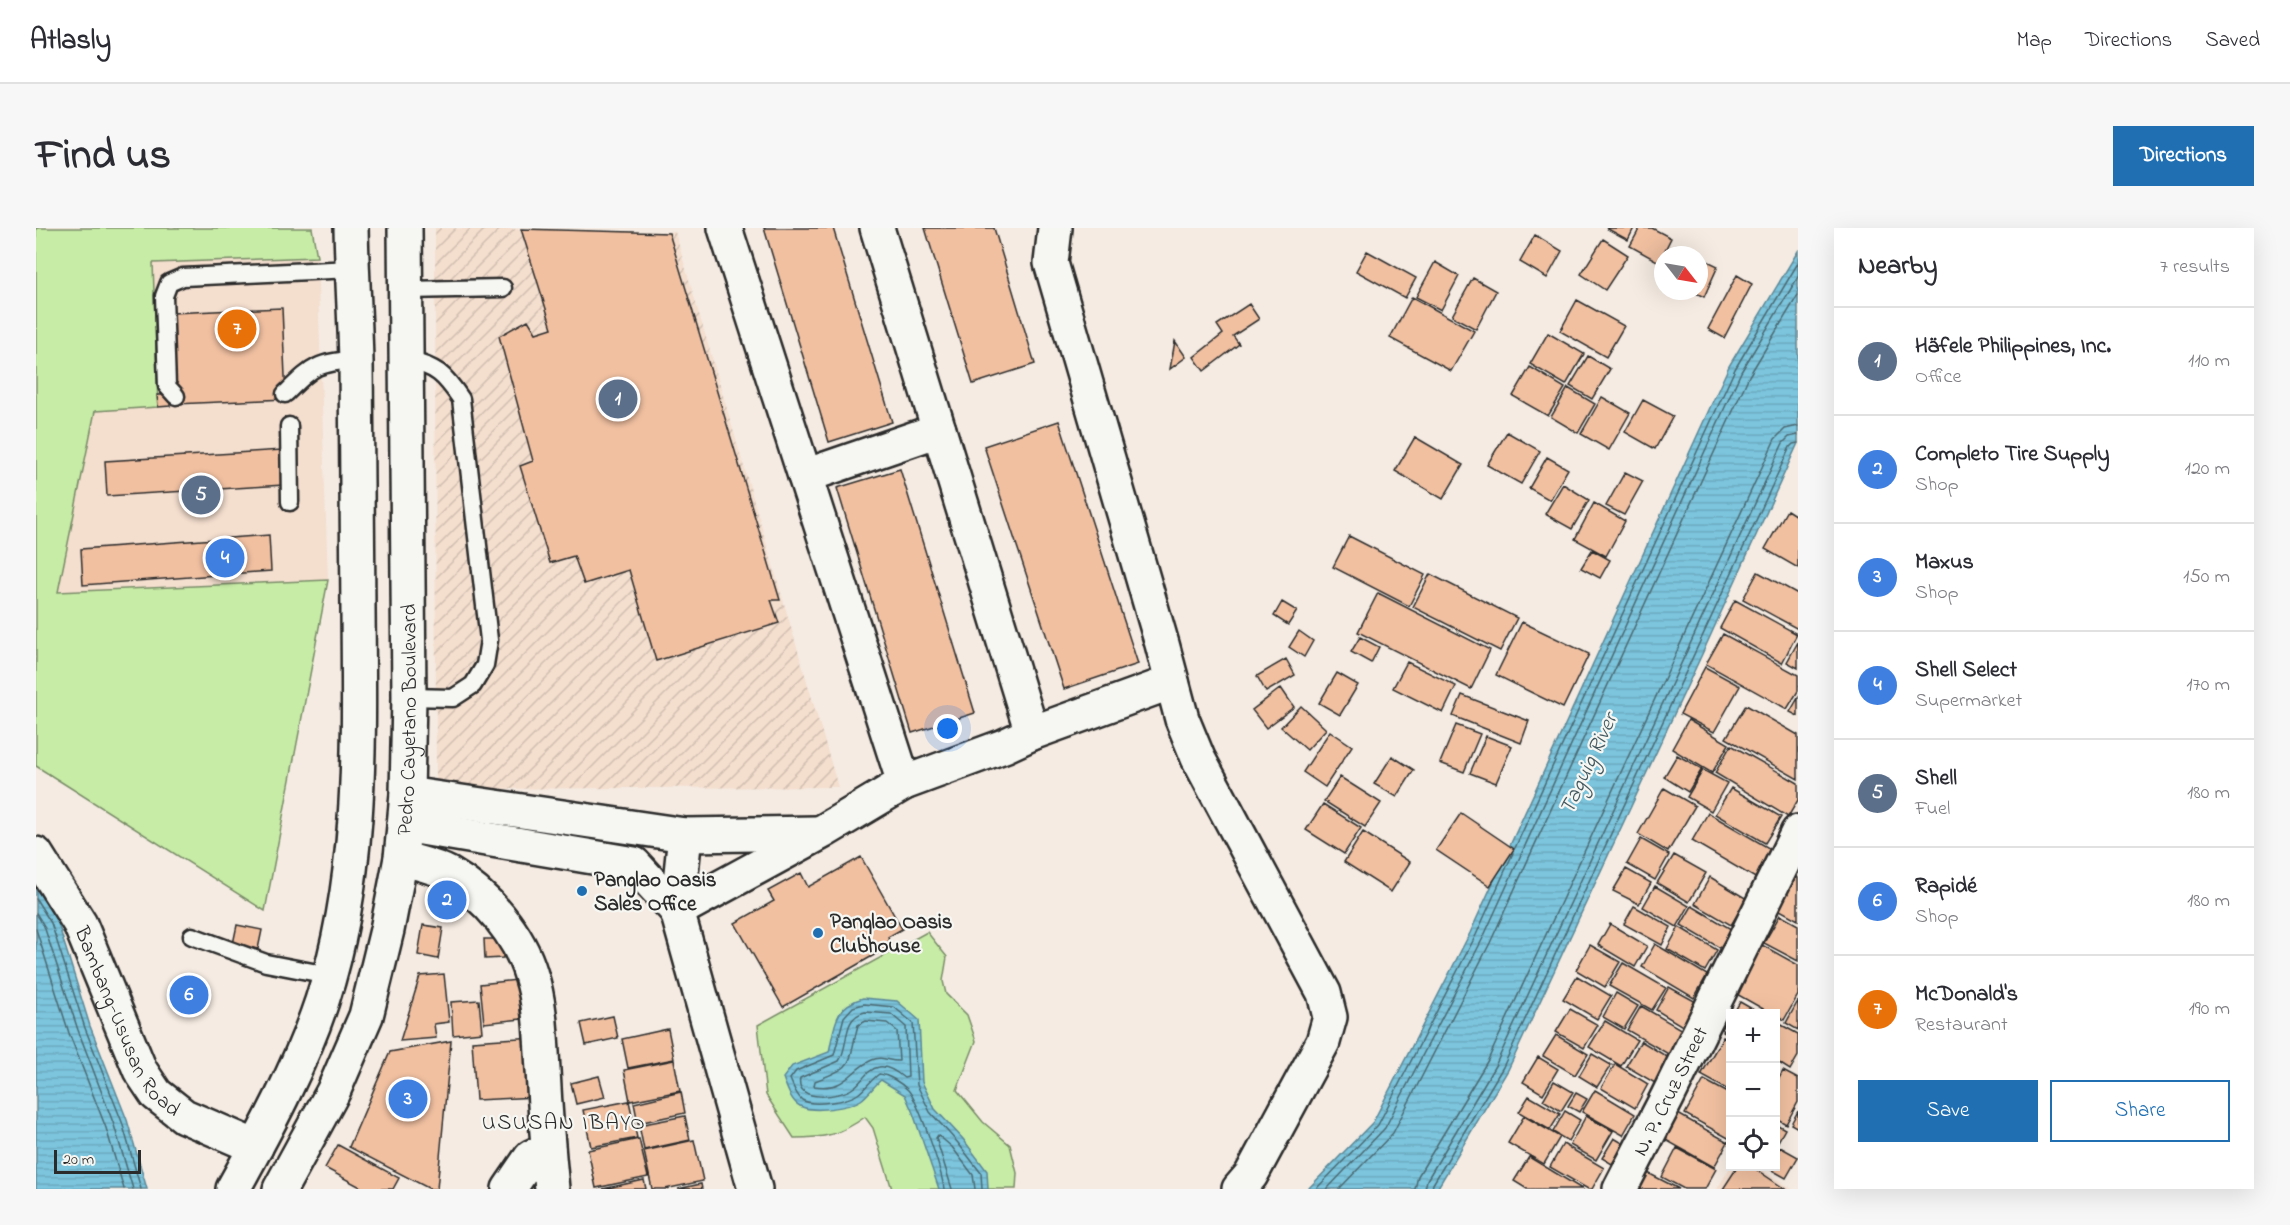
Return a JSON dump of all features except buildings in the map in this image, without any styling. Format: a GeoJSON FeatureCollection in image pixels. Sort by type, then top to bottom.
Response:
{"type":"FeatureCollection","features":[{"type":"Feature","properties":{"kind":"street"},"geometry":{"type":"LineString","coordinates":[[233,1189],[291,1076],[322,1002],[343,918],[352,853],[357,804],[359,695],[356,359],[351,228]]}},
{"type":"Feature","properties":{"kind":"street","name":"Pedro Cayetano Boulevard"},"geometry":{"type":"LineString","coordinates":[[280,1189],[333,1092],[366,1016],[387,930],[401,858],[409,697],[408,360],[405,228]]}},
{"type":"Feature","properties":{"kind":"street"},"geometry":{"type":"LineString","coordinates":[[725,228],[904,783]]}},
{"type":"Feature","properties":{"kind":"street"},"geometry":{"type":"LineString","coordinates":[[878,228],[1032,733]]}},
{"type":"Feature","properties":{"kind":"street"},"geometry":{"type":"LineString","coordinates":[[1055,228],[1051,263],[1182,719],[1198,758],[1324,993],[1330,1017],[1323,1042],[1251,1176],[1239,1189]]}},
{"type":"Feature","properties":{"kind":"street"},"geometry":{"type":"LineString","coordinates":[[805,476],[939,430]]}},
{"type":"Feature","properties":{"kind":"street"},"geometry":{"type":"LineString","coordinates":[[677,911],[822,832],[904,783],[1172,682]]}},
{"type":"Feature","properties":{"kind":"street"},"geometry":{"type":"LineString","coordinates":[[359,695],[409,697]]}},
{"type":"Feature","properties":{"kind":"street"},"geometry":{"type":"LineString","coordinates":[[405,809],[516,810],[685,835],[822,832]]}},
{"type":"Feature","properties":{"kind":"street"},"geometry":{"type":"LineString","coordinates":[[405,809],[508,843],[634,864],[677,911]]}},
{"type":"Feature","properties":{"kind":"street"},"geometry":{"type":"LineString","coordinates":[[508,843],[516,810]]}},
{"type":"Feature","properties":{"kind":"street","name":"N. P. Cruz Street"},"geometry":{"type":"LineString","coordinates":[[1620,1189],[1798,832]]}},
{"type":"Feature","properties":{"kind":"street"},"geometry":{"type":"LineString","coordinates":[[685,835],[677,911],[755,1189]]}},
{"type":"Feature","properties":{"kind":"street","name":"Bambang-Ususan Road"},"geometry":{"type":"LineString","coordinates":[[36,854],[80,924],[140,1070],[156,1094],[184,1116],[256,1147]]}},
{"type":"Feature","properties":{"kind":"street"},"geometry":{"type":"LineString","coordinates":[[401,858],[449,874],[504,921],[518,945],[531,975],[540,1025],[552,1189]]}},
{"type":"Feature","properties":{"kind":"street"},"geometry":{"type":"LineString","coordinates":[[509,1189],[531,1157],[548,1149]]}},
{"type":"Feature","properties":{"kind":"lane"},"geometry":{"type":"LineString","coordinates":[[176,396],[167,386],[164,296],[169,283],[183,277],[352,269]]}},
{"type":"Feature","properties":{"kind":"lane"},"geometry":{"type":"LineString","coordinates":[[407,290],[503,288]]}},
{"type":"Feature","properties":{"kind":"lane"},"geometry":{"type":"LineString","coordinates":[[285,394],[313,368],[322,363],[356,359]]}},
{"type":"Feature","properties":{"kind":"lane"},"geometry":{"type":"LineString","coordinates":[[408,360],[427,365],[447,378],[460,399],[489,640],[485,665],[473,685],[453,698],[409,697]]}},
{"type":"Feature","properties":{"kind":"lane"},"geometry":{"type":"LineString","coordinates":[[289,426],[290,502]]}},
{"type":"Feature","properties":{"kind":"lane"},"geometry":{"type":"LineString","coordinates":[[192,936],[266,963],[328,975]]}},
{"type":"Feature","properties":{"kind":"shaded area"},"geometry":{"type":"Polygon","coordinates":[[[435,228],[675,232],[838,787],[436,789],[435,228]]]}},
{"type":"Feature","properties":{"kind":"shaded area"},"geometry":{"type":"Polygon","coordinates":[[[317,257],[328,580],[58,593],[95,410],[157,406],[153,263],[317,257]]]}},
{"type":"Feature","properties":{"kind":"shaded area"},"geometry":{"type":"Polygon","coordinates":[[[1728,1171],[1763,1171],[1792,1189],[1717,1189],[1728,1171]]]}},
{"type":"Feature","properties":{"kind":"green space"},"geometry":{"type":"Polygon","coordinates":[[[36,228],[312,228],[317,257],[153,263],[158,407],[95,411],[58,592],[328,580],[265,911],[36,766],[36,228]]]}},
{"type":"Feature","properties":{"kind":"green space"},"geometry":{"type":"Polygon","coordinates":[[[927,932],[947,957],[943,981],[946,994],[967,1015],[976,1041],[957,1090],[983,1122],[1010,1145],[1017,1173],[1016,1189],[892,1189],[873,1128],[865,1117],[839,1132],[794,1138],[766,1095],[758,1025],[927,932]]]}},
{"type":"Feature","properties":{"kind":"water","name":"Taguig River"},"geometry":{"type":"Polygon","coordinates":[[[1798,251],[1798,443],[1508,1070],[1437,1189],[1308,1189],[1373,1122],[1470,933],[1729,366],[1798,251]]]}},
{"type":"Feature","properties":{"kind":"water"},"geometry":{"type":"Polygon","coordinates":[[[36,888],[57,920],[90,1026],[127,1120],[147,1189],[36,1189],[36,888]]]}},
{"type":"Feature","properties":{"kind":"water"},"geometry":{"type":"Polygon","coordinates":[[[863,998],[897,1001],[919,1020],[922,1082],[935,1109],[963,1139],[987,1171],[988,1189],[939,1189],[905,1095],[881,1080],[861,1100],[840,1107],[806,1108],[797,1104],[792,1098],[783,1078],[792,1066],[829,1052],[837,1018],[841,1011],[863,998]]]}},
{"type":"Feature","properties":{"kind":"place","name":"McDonald's"},"geometry":{"type":"Point","coordinates":[237,329]}},
{"type":"Feature","properties":{"kind":"place","name":"Häfele Philippines, Inc."},"geometry":{"type":"Point","coordinates":[618,399]}},
{"type":"Feature","properties":{"kind":"place","name":"Shell"},"geometry":{"type":"Point","coordinates":[201,495]}},
{"type":"Feature","properties":{"kind":"place","name":"Shell Select"},"geometry":{"type":"Point","coordinates":[225,558]}},
{"type":"Feature","properties":{"kind":"place","name":"Panglao Oasis Sales Office"},"geometry":{"type":"Point","coordinates":[582,891]}},
{"type":"Feature","properties":{"kind":"place","name":"Completo Tire Supply"},"geometry":{"type":"Point","coordinates":[447,900]}},
{"type":"Feature","properties":{"kind":"place","name":"Panglao Oasis Clubhouse"},"geometry":{"type":"Point","coordinates":[818,933]}},
{"type":"Feature","properties":{"kind":"place","name":"Rapidé"},"geometry":{"type":"Point","coordinates":[189,995]}},
{"type":"Feature","properties":{"kind":"place","name":"Maxus"},"geometry":{"type":"Point","coordinates":[408,1099]}},
{"type":"Feature","properties":{"kind":"district","name":"USUSAN IBAYO"},"geometry":{"type":"Point","coordinates":[564,1121]}}]}
